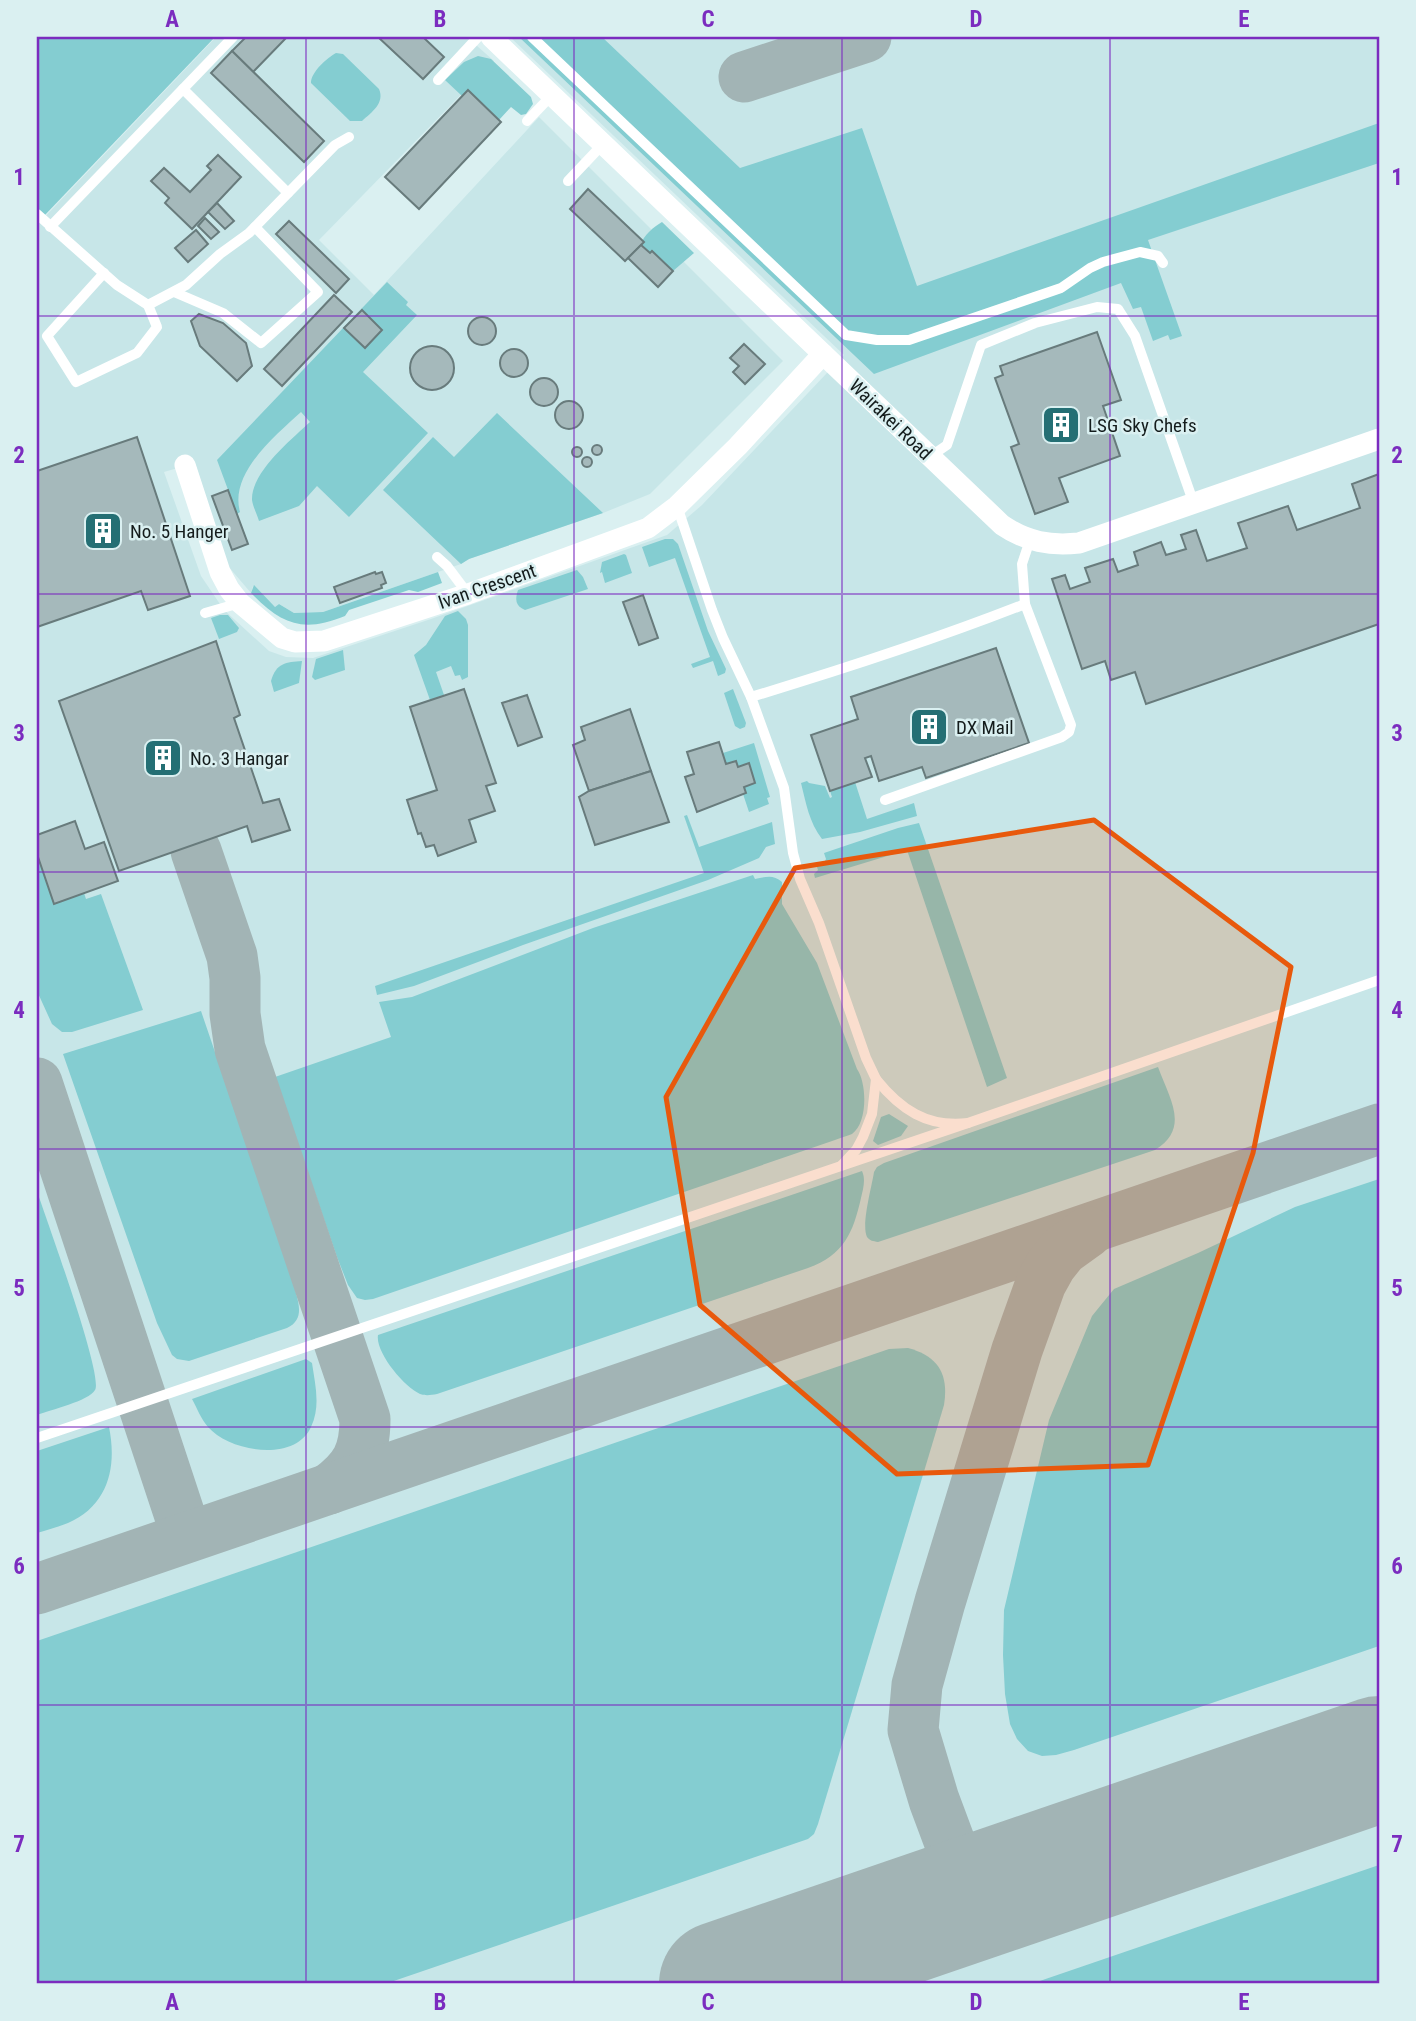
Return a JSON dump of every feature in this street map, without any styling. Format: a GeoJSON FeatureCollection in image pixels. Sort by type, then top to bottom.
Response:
{"type":"FeatureCollection","features":[{"type":"Feature","properties":{"kind":"street","name":"Wairakei Road"},"geometry":{"type":"LineString","coordinates":[[491,37],[1002,525],[1015,534],[1047,545],[1079,543],[1379,439]]}},
{"type":"Feature","properties":{"kind":"street","name":"Ivan Crescent"},"geometry":{"type":"LineString","coordinates":[[185,465],[220,572],[240,603],[282,638],[295,642],[324,641],[468,594],[641,531],[677,506],[738,446],[823,354]]}},
{"type":"Feature","properties":{"kind":"lane"},"geometry":{"type":"LineString","coordinates":[[50,227],[233,37]]}},
{"type":"Feature","properties":{"kind":"lane"},"geometry":{"type":"LineString","coordinates":[[439,80],[478,37]]}},
{"type":"Feature","properties":{"kind":"lane"},"geometry":{"type":"LineString","coordinates":[[532,37],[846,335],[877,340],[909,340],[1060,288],[1103,262],[1140,252],[1157,256],[1163,263]]}},
{"type":"Feature","properties":{"kind":"lane"},"geometry":{"type":"LineString","coordinates":[[183,89],[288,193]]}},
{"type":"Feature","properties":{"kind":"lane"},"geometry":{"type":"LineString","coordinates":[[527,121],[552,95]]}},
{"type":"Feature","properties":{"kind":"lane"},"geometry":{"type":"LineString","coordinates":[[148,305],[186,285],[255,227],[335,145],[348,137]]}},
{"type":"Feature","properties":{"kind":"lane"},"geometry":{"type":"LineString","coordinates":[[568,181],[603,144]]}},
{"type":"Feature","properties":{"kind":"lane"},"geometry":{"type":"LineString","coordinates":[[37,214],[50,227],[104,273],[117,285],[148,305],[157,327],[137,353],[76,382],[47,336],[104,273]]}},
{"type":"Feature","properties":{"kind":"lane"},"geometry":{"type":"LineString","coordinates":[[174,292],[223,313],[261,343],[318,292],[255,227]]}},
{"type":"Feature","properties":{"kind":"lane"},"geometry":{"type":"LineString","coordinates":[[931,456],[947,445],[981,345],[1035,323],[1097,307],[1118,309],[1135,336],[1194,504]]}},
{"type":"Feature","properties":{"kind":"lane"},"geometry":{"type":"LineString","coordinates":[[677,506],[712,610],[751,697],[784,788],[793,853],[800,879],[819,923],[866,1058],[876,1079],[895,1101],[913,1113],[945,1124],[968,1123]]}},
{"type":"Feature","properties":{"kind":"lane"},"geometry":{"type":"LineString","coordinates":[[885,800],[1062,737],[1069,732],[1070,725],[1026,604],[1022,564],[1030,540]]}},
{"type":"Feature","properties":{"kind":"lane"},"geometry":{"type":"LineString","coordinates":[[437,557],[468,594]]}},
{"type":"Feature","properties":{"kind":"lane"},"geometry":{"type":"LineString","coordinates":[[205,613],[240,603]]}},
{"type":"Feature","properties":{"kind":"lane"},"geometry":{"type":"LineString","coordinates":[[751,697],[898,650],[1026,604]]}},
{"type":"Feature","properties":{"kind":"lane"},"geometry":{"type":"LineString","coordinates":[[37,1438],[838,1168],[1379,980]]}},
{"type":"Feature","properties":{"kind":"lane"},"geometry":{"type":"LineString","coordinates":[[838,1168],[856,1150],[868,1125],[876,1079]]}},
{"type":"Feature","properties":{"kind":"highlighted area"},"geometry":{"type":"Polygon","coordinates":[[[1094,820],[1291,967],[1253,1153],[1148,1465],[897,1474],[700,1305],[666,1097],[795,868],[1094,820]]]}},
{"type":"Feature","properties":{"kind":"shaded area"},"geometry":{"type":"Polygon","coordinates":[[[37,37],[215,37],[44,216],[37,207],[37,37]]]}},
{"type":"Feature","properties":{"kind":"shaded area"},"geometry":{"type":"Polygon","coordinates":[[[216,37],[467,37],[494,61],[319,240],[374,295],[539,117],[783,361],[650,494],[323,612],[294,613],[279,604],[275,607],[253,586],[251,593],[228,566],[195,463],[164,472],[201,576],[224,610],[269,651],[286,657],[313,658],[667,535],[702,505],[844,355],[510,37],[1379,37],[1379,1984],[37,1984],[37,225],[216,37]]]}},
{"type":"Feature","properties":{"kind":"shaded area"},"geometry":{"type":"Polygon","coordinates":[[[519,37],[602,37],[740,168],[862,128],[917,286],[1379,123],[1379,163],[1148,240],[1182,336],[1170,340],[1168,335],[1153,341],[1141,307],[1133,309],[1121,283],[874,374],[519,37]]]}},
{"type":"Feature","properties":{"kind":"shaded area"},"geometry":{"type":"Polygon","coordinates":[[[336,53],[343,54],[379,89],[379,103],[362,121],[350,121],[311,83],[317,70],[336,53]]]}},
{"type":"Feature","properties":{"kind":"shaded area"},"geometry":{"type":"Polygon","coordinates":[[[478,56],[491,59],[531,97],[533,104],[526,114],[521,115],[511,107],[499,120],[468,90],[462,96],[445,80],[464,62],[478,56]]]}},
{"type":"Feature","properties":{"kind":"shaded area"},"geometry":{"type":"Polygon","coordinates":[[[662,222],[694,253],[673,271],[641,245],[646,235],[662,222]]]}},
{"type":"Feature","properties":{"kind":"shaded area"},"geometry":{"type":"Polygon","coordinates":[[[387,282],[417,315],[363,372],[428,433],[349,517],[317,486],[299,506],[259,521],[252,500],[253,489],[265,467],[310,422],[301,412],[268,443],[248,469],[241,483],[238,497],[240,512],[237,514],[217,460],[387,282]]]}},
{"type":"Feature","properties":{"kind":"shaded area"},"geometry":{"type":"Polygon","coordinates":[[[497,413],[603,513],[461,564],[383,490],[433,437],[454,457],[497,413]]]}},
{"type":"Feature","properties":{"kind":"shaded area"},"geometry":{"type":"Polygon","coordinates":[[[673,539],[678,544],[708,631],[726,669],[725,673],[718,676],[713,661],[693,668],[691,664],[710,657],[675,558],[649,567],[642,547],[673,539]]]}},
{"type":"Feature","properties":{"kind":"shaded area"},"geometry":{"type":"Polygon","coordinates":[[[624,554],[632,573],[605,583],[602,572],[600,573],[602,562],[624,554]]]}},
{"type":"Feature","properties":{"kind":"shaded area"},"geometry":{"type":"Polygon","coordinates":[[[577,570],[588,589],[525,610],[518,604],[518,590],[577,570]]]}},
{"type":"Feature","properties":{"kind":"shaded area"},"geometry":{"type":"Polygon","coordinates":[[[438,572],[442,583],[418,592],[409,590],[349,610],[345,616],[317,624],[305,625],[283,619],[251,593],[254,585],[275,607],[279,604],[294,613],[323,612],[438,572]]]}},
{"type":"Feature","properties":{"kind":"shaded area"},"geometry":{"type":"Polygon","coordinates":[[[458,611],[468,625],[468,677],[462,680],[460,675],[455,676],[451,666],[436,672],[444,695],[430,700],[414,655],[426,645],[445,616],[458,611]]]}},
{"type":"Feature","properties":{"kind":"shaded area"},"geometry":{"type":"Polygon","coordinates":[[[228,615],[239,628],[237,632],[219,639],[211,618],[228,615]]]}},
{"type":"Feature","properties":{"kind":"shaded area"},"geometry":{"type":"Polygon","coordinates":[[[343,650],[345,670],[315,680],[312,677],[316,659],[343,650]]]}},
{"type":"Feature","properties":{"kind":"shaded area"},"geometry":{"type":"Polygon","coordinates":[[[302,661],[299,683],[274,692],[271,681],[276,670],[286,663],[302,661]]]}},
{"type":"Feature","properties":{"kind":"shaded area"},"geometry":{"type":"Polygon","coordinates":[[[733,689],[746,723],[745,727],[740,729],[735,726],[724,693],[733,689]]]}},
{"type":"Feature","properties":{"kind":"shaded area"},"geometry":{"type":"Polygon","coordinates":[[[754,743],[770,797],[767,798],[769,804],[749,812],[743,794],[746,792],[744,787],[755,783],[749,764],[738,767],[736,761],[726,764],[723,753],[754,743]]]}},
{"type":"Feature","properties":{"kind":"shaded area"},"geometry":{"type":"Polygon","coordinates":[[[807,781],[825,786],[830,798],[830,791],[855,782],[867,819],[914,803],[917,816],[860,832],[822,839],[806,805],[801,783],[807,781]]]}},
{"type":"Feature","properties":{"kind":"shaded area"},"geometry":{"type":"Polygon","coordinates":[[[687,815],[699,847],[772,822],[775,844],[766,847],[759,858],[708,880],[414,986],[377,995],[375,986],[704,873],[684,816],[687,815]]]}},
{"type":"Feature","properties":{"kind":"shaded area"},"geometry":{"type":"Polygon","coordinates":[[[919,823],[1007,1078],[987,1087],[907,850],[815,878],[814,874],[818,870],[816,864],[826,859],[824,853],[919,823]]]}},
{"type":"Feature","properties":{"kind":"shaded area"},"geometry":{"type":"Polygon","coordinates":[[[37,854],[55,903],[84,893],[86,899],[101,894],[143,1010],[72,1032],[62,1032],[52,1024],[37,991],[37,854]]]}},
{"type":"Feature","properties":{"kind":"shaded area"},"geometry":{"type":"Polygon","coordinates":[[[753,875],[755,879],[772,877],[782,882],[782,904],[817,963],[863,1084],[863,1112],[857,1129],[848,1136],[373,1299],[357,1298],[348,1285],[337,1257],[275,1077],[391,1037],[379,1002],[412,997],[593,928],[753,875]]]}},
{"type":"Feature","properties":{"kind":"shaded area"},"geometry":{"type":"Polygon","coordinates":[[[201,1011],[292,1278],[299,1313],[293,1324],[287,1328],[189,1361],[177,1359],[172,1355],[157,1323],[63,1054],[201,1011]]]}},
{"type":"Feature","properties":{"kind":"shaded area"},"geometry":{"type":"Polygon","coordinates":[[[1158,1067],[1171,1101],[1175,1122],[1166,1141],[1155,1150],[878,1242],[867,1237],[866,1215],[877,1167],[1158,1067]]]}},
{"type":"Feature","properties":{"kind":"shaded area"},"geometry":{"type":"Polygon","coordinates":[[[889,1114],[908,1126],[901,1136],[878,1145],[873,1141],[881,1117],[889,1114]]]}},
{"type":"Feature","properties":{"kind":"shaded area"},"geometry":{"type":"Polygon","coordinates":[[[862,1171],[863,1188],[858,1211],[845,1241],[830,1256],[808,1268],[437,1394],[420,1394],[406,1384],[386,1359],[378,1342],[378,1335],[862,1171]]]}},
{"type":"Feature","properties":{"kind":"shaded area"},"geometry":{"type":"Polygon","coordinates":[[[1379,1179],[1379,1646],[1074,1750],[1042,1756],[1028,1751],[1017,1739],[1010,1724],[1005,1694],[1004,1610],[1049,1420],[1092,1316],[1114,1289],[1295,1207],[1379,1179]]]}},
{"type":"Feature","properties":{"kind":"shaded area"},"geometry":{"type":"Polygon","coordinates":[[[37,1191],[83,1327],[95,1378],[95,1390],[69,1405],[37,1415],[37,1191]]]}},
{"type":"Feature","properties":{"kind":"shaded area"},"geometry":{"type":"Polygon","coordinates":[[[908,1348],[927,1356],[939,1368],[945,1384],[944,1405],[818,1824],[814,1834],[808,1839],[385,1984],[37,1984],[37,1641],[889,1349],[908,1348]]]}},
{"type":"Feature","properties":{"kind":"shaded area"},"geometry":{"type":"Polygon","coordinates":[[[306,1359],[312,1363],[316,1411],[311,1427],[303,1438],[291,1446],[262,1450],[231,1443],[208,1427],[192,1399],[306,1359]]]}},
{"type":"Feature","properties":{"kind":"shaded area"},"geometry":{"type":"Polygon","coordinates":[[[109,1427],[112,1456],[107,1483],[101,1495],[82,1515],[68,1523],[37,1533],[37,1451],[109,1427]]]}},
{"type":"Feature","properties":{"kind":"shaded area"},"geometry":{"type":"Polygon","coordinates":[[[1379,1865],[1379,1984],[1031,1984],[1379,1865]]]}},
{"type":"Feature","properties":{"kind":"building"},"geometry":{"type":"Polygon","coordinates":[[[246,37],[287,37],[253,72],[232,51],[246,37]]]}},
{"type":"Feature","properties":{"kind":"building"},"geometry":{"type":"Polygon","coordinates":[[[378,37],[423,37],[444,57],[423,79],[378,37]]]}},
{"type":"Feature","properties":{"kind":"building"},"geometry":{"type":"Polygon","coordinates":[[[232,51],[324,141],[304,162],[211,73],[232,51]]]}},
{"type":"Feature","properties":{"kind":"building"},"geometry":{"type":"Polygon","coordinates":[[[468,90],[501,122],[419,209],[385,177],[468,90]]]}},
{"type":"Feature","properties":{"kind":"building"},"geometry":{"type":"Polygon","coordinates":[[[218,155],[241,177],[192,229],[165,203],[169,198],[151,181],[164,168],[190,192],[211,170],[207,166],[218,155]]]}},
{"type":"Feature","properties":{"kind":"building"},"geometry":{"type":"Polygon","coordinates":[[[588,189],[644,242],[625,261],[570,209],[588,189]]]}},
{"type":"Feature","properties":{"kind":"building"},"geometry":{"type":"Polygon","coordinates":[[[217,203],[234,221],[225,229],[208,212],[217,203]]]}},
{"type":"Feature","properties":{"kind":"building"},"geometry":{"type":"Polygon","coordinates":[[[205,218],[219,232],[211,239],[198,226],[205,218]]]}},
{"type":"Feature","properties":{"kind":"building"},"geometry":{"type":"Polygon","coordinates":[[[289,221],[349,279],[336,293],[276,234],[289,221]]]}},
{"type":"Feature","properties":{"kind":"building"},"geometry":{"type":"Polygon","coordinates":[[[196,230],[208,244],[188,262],[175,248],[196,230]]]}},
{"type":"Feature","properties":{"kind":"building"},"geometry":{"type":"Polygon","coordinates":[[[641,245],[650,253],[652,251],[673,271],[658,287],[628,258],[641,245]]]}},
{"type":"Feature","properties":{"kind":"building"},"geometry":{"type":"Polygon","coordinates":[[[334,295],[352,312],[282,386],[264,369],[334,295]]]}},
{"type":"Feature","properties":{"kind":"building"},"geometry":{"type":"Polygon","coordinates":[[[362,310],[382,330],[365,348],[344,328],[362,310]]]}},
{"type":"Feature","properties":{"kind":"building"},"geometry":{"type":"Polygon","coordinates":[[[199,314],[223,323],[246,343],[252,366],[237,381],[200,346],[191,321],[199,314]]]}},
{"type":"Feature","properties":{"kind":"building"},"geometry":{"type":"Polygon","coordinates":[[[482,317],[492,321],[496,331],[492,341],[482,345],[472,341],[468,331],[472,321],[482,317]]]}},
{"type":"Feature","properties":{"kind":"building","name":"LSG Sky Chefs"},"geometry":{"type":"Polygon","coordinates":[[[1097,332],[1121,400],[1103,406],[1120,456],[1059,478],[1068,502],[1035,514],[1011,447],[1019,444],[995,378],[1003,375],[1000,366],[1097,332]]]}},
{"type":"Feature","properties":{"kind":"building"},"geometry":{"type":"Polygon","coordinates":[[[744,344],[765,364],[745,384],[733,372],[739,366],[730,358],[744,344]]]}},
{"type":"Feature","properties":{"kind":"building"},"geometry":{"type":"Polygon","coordinates":[[[432,346],[447,353],[454,368],[447,383],[432,390],[417,383],[410,368],[417,353],[432,346]]]}},
{"type":"Feature","properties":{"kind":"building"},"geometry":{"type":"Polygon","coordinates":[[[514,349],[524,353],[528,363],[524,373],[514,377],[504,373],[500,363],[504,353],[514,349]]]}},
{"type":"Feature","properties":{"kind":"building"},"geometry":{"type":"Polygon","coordinates":[[[544,378],[554,382],[558,392],[554,402],[544,406],[534,402],[530,392],[534,382],[544,378]]]}},
{"type":"Feature","properties":{"kind":"building"},"geometry":{"type":"Polygon","coordinates":[[[569,401],[579,405],[583,415],[579,425],[569,429],[559,425],[555,415],[559,405],[569,401]]]}},
{"type":"Feature","properties":{"kind":"building","name":"No. 5 Hanger"},"geometry":{"type":"Polygon","coordinates":[[[137,437],[190,596],[148,610],[141,591],[37,627],[37,471],[137,437]]]}},
{"type":"Feature","properties":{"kind":"building"},"geometry":{"type":"Polygon","coordinates":[[[597,445],[601,446],[601,454],[597,455],[593,454],[592,450],[593,446],[597,445]]]}},
{"type":"Feature","properties":{"kind":"building"},"geometry":{"type":"Polygon","coordinates":[[[577,447],[581,448],[581,456],[577,457],[573,456],[572,452],[573,448],[577,447]]]}},
{"type":"Feature","properties":{"kind":"building"},"geometry":{"type":"Polygon","coordinates":[[[587,457],[591,458],[591,466],[587,467],[583,466],[582,462],[583,458],[587,457]]]}},
{"type":"Feature","properties":{"kind":"building"},"geometry":{"type":"Polygon","coordinates":[[[1379,474],[1379,624],[1146,704],[1135,672],[1111,680],[1105,661],[1082,669],[1052,579],[1065,575],[1070,589],[1090,582],[1085,568],[1113,559],[1118,572],[1138,565],[1134,552],[1161,542],[1166,555],[1186,549],[1181,535],[1196,530],[1207,561],[1247,548],[1238,523],[1288,506],[1297,530],[1360,508],[1352,484],[1379,474]]]}},
{"type":"Feature","properties":{"kind":"building"},"geometry":{"type":"Polygon","coordinates":[[[228,490],[248,544],[232,550],[212,496],[228,490]]]}},
{"type":"Feature","properties":{"kind":"building"},"geometry":{"type":"Polygon","coordinates":[[[382,572],[386,583],[381,585],[382,588],[340,603],[334,587],[382,572]]]}},
{"type":"Feature","properties":{"kind":"building"},"geometry":{"type":"Polygon","coordinates":[[[643,595],[658,638],[639,645],[623,602],[643,595]]]}},
{"type":"Feature","properties":{"kind":"building","name":"No. 3 Hangar"},"geometry":{"type":"Polygon","coordinates":[[[216,641],[240,715],[234,718],[263,803],[279,799],[290,830],[252,842],[247,826],[119,871],[59,701],[216,641]]]}},
{"type":"Feature","properties":{"kind":"building","name":"DX Mail"},"geometry":{"type":"Polygon","coordinates":[[[996,648],[1029,743],[926,778],[922,767],[879,781],[871,756],[865,758],[872,777],[830,791],[811,735],[858,719],[851,697],[996,648]]]}},
{"type":"Feature","properties":{"kind":"building"},"geometry":{"type":"Polygon","coordinates":[[[464,689],[496,783],[486,786],[495,811],[469,820],[476,842],[438,856],[434,845],[426,847],[421,833],[418,834],[407,800],[437,790],[410,707],[464,689]]]}},
{"type":"Feature","properties":{"kind":"building"},"geometry":{"type":"Polygon","coordinates":[[[527,695],[542,737],[518,746],[502,703],[527,695]]]}},
{"type":"Feature","properties":{"kind":"building"},"geometry":{"type":"Polygon","coordinates":[[[630,709],[651,771],[589,791],[573,745],[585,740],[581,727],[630,709]]]}},
{"type":"Feature","properties":{"kind":"building"},"geometry":{"type":"Polygon","coordinates":[[[719,742],[726,764],[736,761],[738,767],[749,763],[755,783],[744,787],[746,793],[697,812],[685,777],[694,774],[687,752],[719,742]]]}},
{"type":"Feature","properties":{"kind":"building"},"geometry":{"type":"Polygon","coordinates":[[[651,771],[669,822],[595,845],[579,797],[589,791],[651,771]]]}},
{"type":"Feature","properties":{"kind":"building"},"geometry":{"type":"Polygon","coordinates":[[[75,821],[85,849],[104,842],[118,881],[54,904],[37,854],[37,835],[75,821]]]}},
{"type":"Feature","properties":{"kind":"taxiway"},"geometry":{"type":"LineString","coordinates":[[744,77],[866,37]]}},
{"type":"Feature","properties":{"kind":"taxiway"},"geometry":{"type":"LineString","coordinates":[[196,851],[232,956],[240,1049],[365,1419],[365,1431],[357,1459],[346,1474],[329,1489]]}},
{"type":"Feature","properties":{"kind":"taxiway"},"geometry":{"type":"LineString","coordinates":[[37,1083],[187,1537]]}},
{"type":"Feature","properties":{"kind":"taxiway"},"geometry":{"type":"LineString","coordinates":[[37,1589],[1379,1129]]}},
{"type":"Feature","properties":{"kind":"taxiway"},"geometry":{"type":"LineString","coordinates":[[1022,1882],[999,1884],[983,1879],[953,1851],[913,1730],[917,1685],[1017,1350],[1041,1283],[1063,1250],[1088,1232]]}},
{"type":"Feature","properties":{"kind":"runway"},"geometry":{"type":"LineString","coordinates":[[722,1984],[1379,1759]]}},
{"type":"Feature","properties":{"kind":"place","name":"LSG Sky Chefs"},"geometry":{"type":"Point","coordinates":[1061,425]}},
{"type":"Feature","properties":{"kind":"place","name":"No. 5 Hanger"},"geometry":{"type":"Point","coordinates":[103,531]}},
{"type":"Feature","properties":{"kind":"place","name":"DX Mail"},"geometry":{"type":"Point","coordinates":[929,727]}},
{"type":"Feature","properties":{"kind":"place","name":"No. 3 Hangar"},"geometry":{"type":"Point","coordinates":[163,758]}}]}
